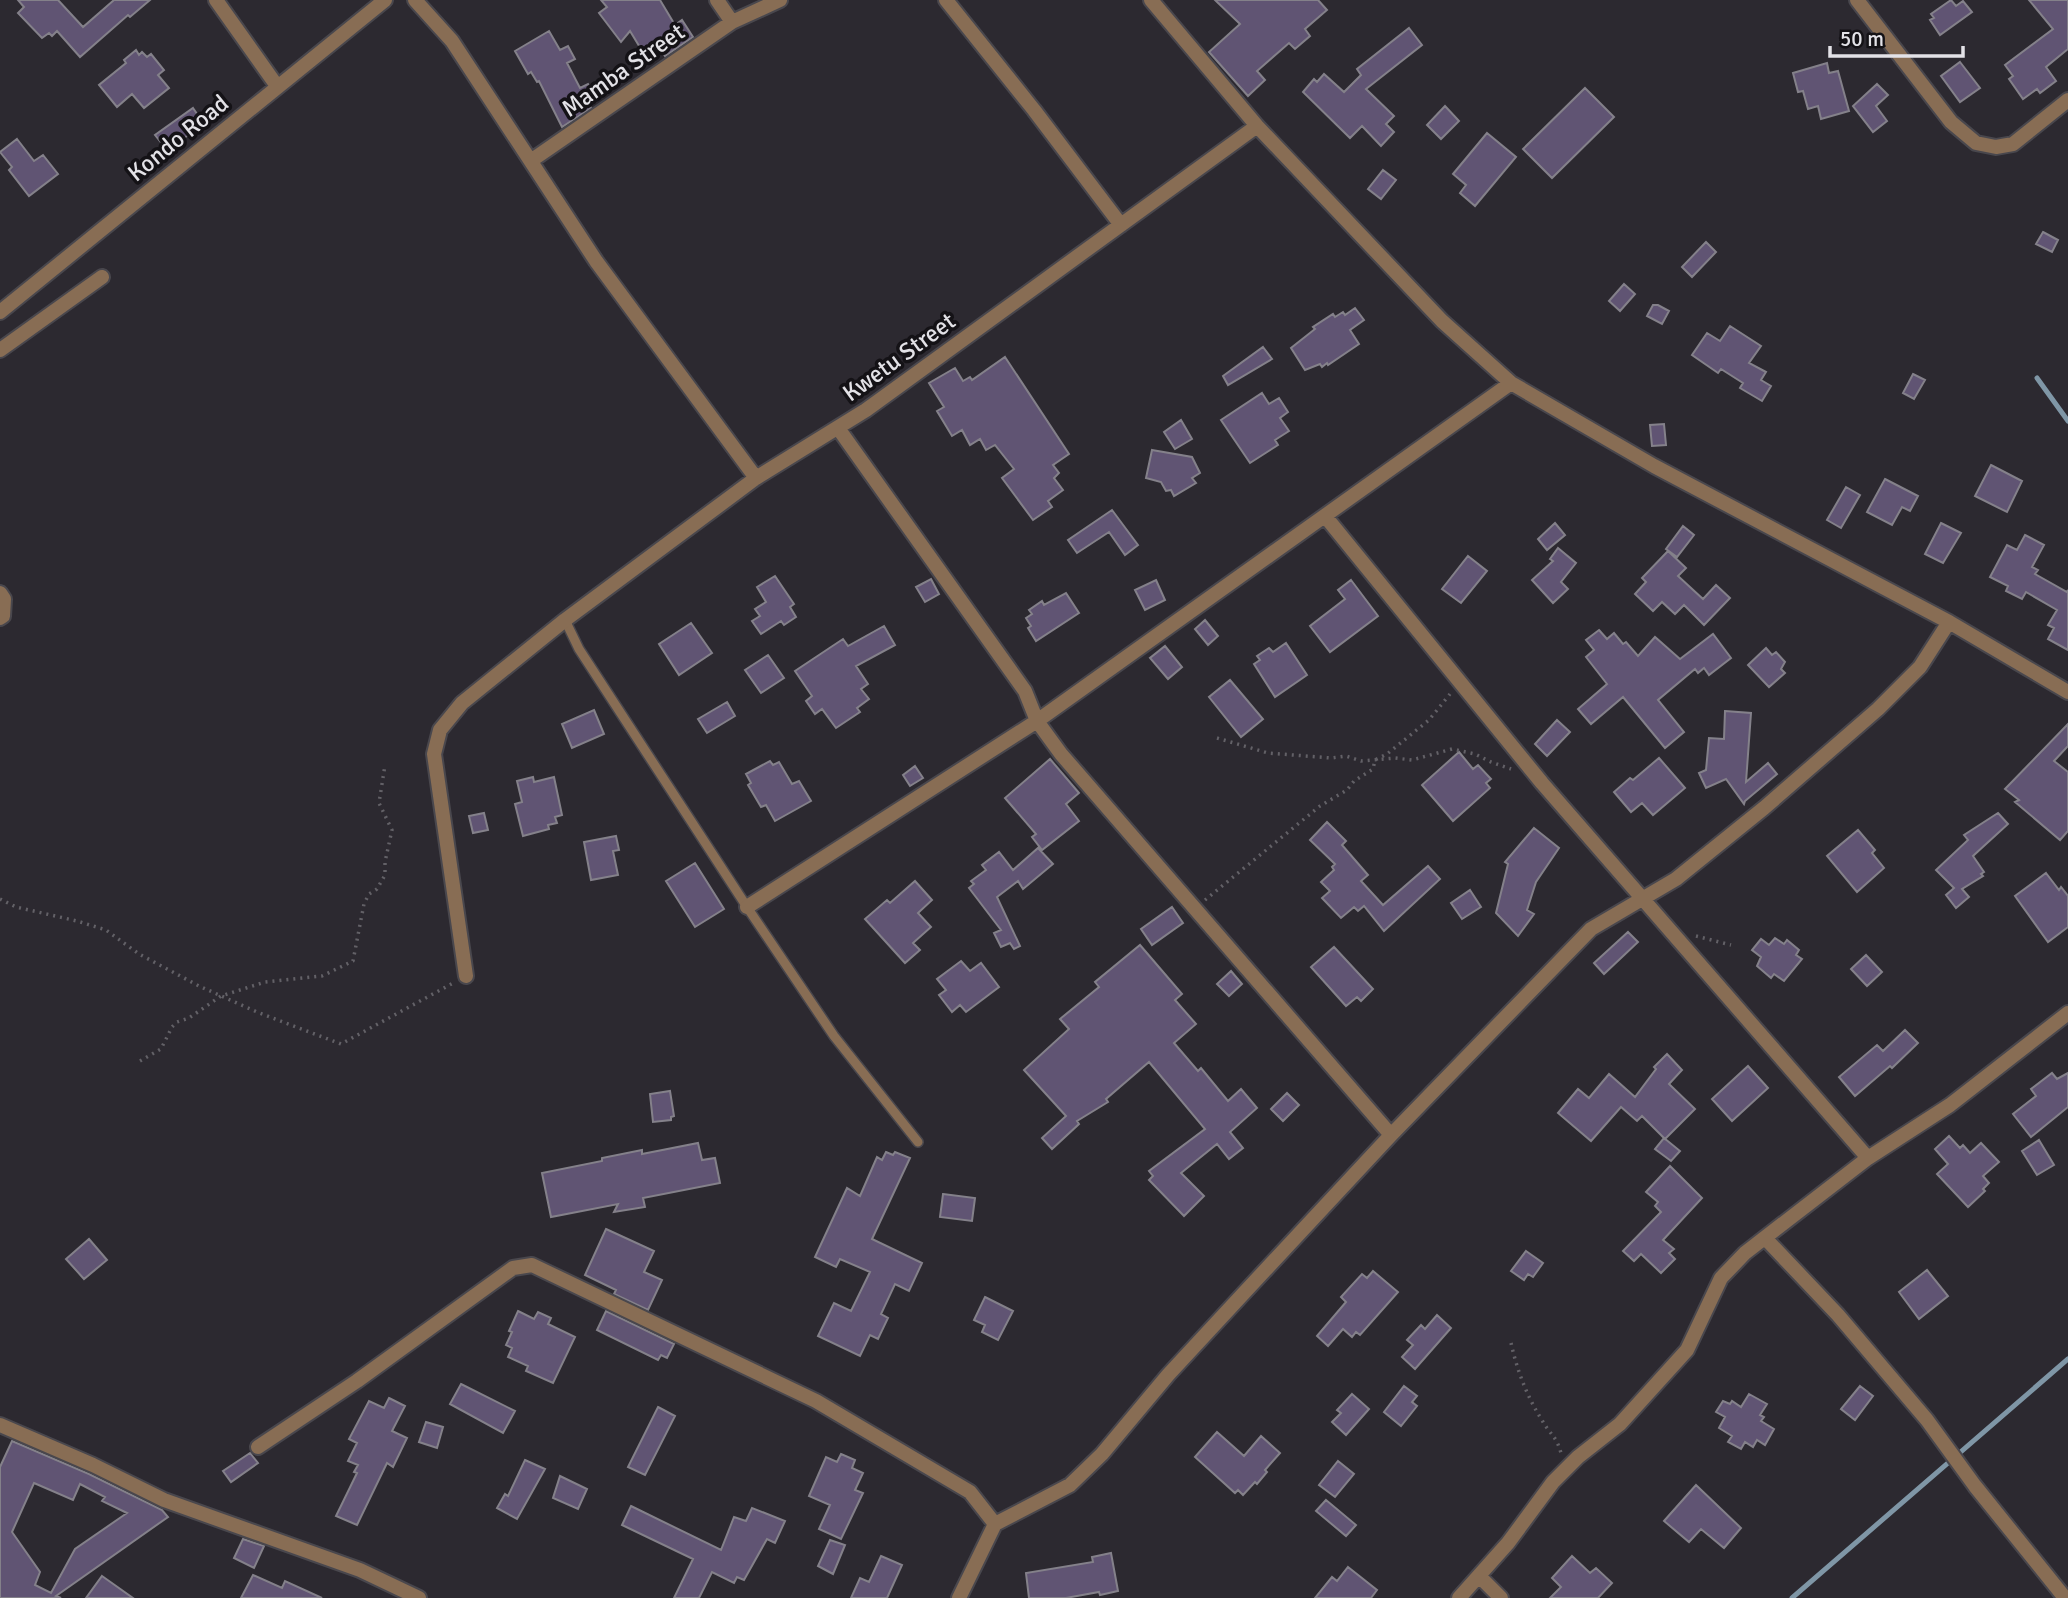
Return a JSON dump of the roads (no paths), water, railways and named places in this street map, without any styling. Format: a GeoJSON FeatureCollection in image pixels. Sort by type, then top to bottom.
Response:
{"type":"FeatureCollection","features":[{"type":"Feature","properties":{"kind":"street"},"geometry":{"type":"LineString","coordinates":[[216,0],[277,86]]}},
{"type":"Feature","properties":{"kind":"street","name":"Kondo Road"},"geometry":{"type":"LineString","coordinates":[[0,312],[385,0]]}},
{"type":"Feature","properties":{"kind":"street"},"geometry":{"type":"LineString","coordinates":[[415,0],[452,41],[596,261],[756,478]]}},
{"type":"Feature","properties":{"kind":"street"},"geometry":{"type":"LineString","coordinates":[[717,0],[732,22]]}},
{"type":"Feature","properties":{"kind":"street","name":"Mamba Street"},"geometry":{"type":"LineString","coordinates":[[532,160],[732,22],[780,0]]}},
{"type":"Feature","properties":{"kind":"street"},"geometry":{"type":"LineString","coordinates":[[946,0],[1121,225]]}},
{"type":"Feature","properties":{"kind":"street"},"geometry":{"type":"LineString","coordinates":[[1151,0],[1257,126],[1442,321],[1511,383],[1654,467],[1949,622],[2068,692]]}},
{"type":"Feature","properties":{"kind":"street"},"geometry":{"type":"LineString","coordinates":[[1857,0],[1951,122],[1976,143],[1996,147],[2013,144],[2068,100]]}},
{"type":"Feature","properties":{"kind":"street","name":"Kwetu Street"},"geometry":{"type":"LineString","coordinates":[[466,976],[434,754],[440,730],[462,703],[565,620],[756,478],[838,428],[1257,126]]}},
{"type":"Feature","properties":{"kind":"street"},"geometry":{"type":"LineString","coordinates":[[0,350],[102,277]]}},
{"type":"Feature","properties":{"kind":"street"},"geometry":{"type":"LineString","coordinates":[[747,907],[1037,721],[1511,383]]}},
{"type":"Feature","properties":{"kind":"street"},"geometry":{"type":"LineString","coordinates":[[838,428],[1025,691],[1037,721],[1061,754],[1391,1135]]}},
{"type":"Feature","properties":{"kind":"street"},"geometry":{"type":"LineString","coordinates":[[1325,516],[1542,783],[1868,1158]]}},
{"type":"Feature","properties":{"kind":"street"},"geometry":{"type":"LineString","coordinates":[[0,593],[4,599],[3,615],[0,618]]}},
{"type":"Feature","properties":{"kind":"street"},"geometry":{"type":"LineString","coordinates":[[959,1598],[995,1524],[1070,1485],[1102,1454],[1168,1375],[1391,1135],[1591,929],[1675,879],[1764,808],[1878,709],[1920,667],[1949,622]]}},
{"type":"Feature","properties":{"kind":"street"},"geometry":{"type":"LineString","coordinates":[[1459,1598],[1508,1543],[1553,1482],[1620,1424],[1687,1350],[1721,1278],[1745,1254],[1868,1158],[1950,1105],[2068,1013]]}},
{"type":"Feature","properties":{"kind":"street"},"geometry":{"type":"LineString","coordinates":[[1765,1238],[1838,1315],[1927,1420],[1975,1486],[2065,1598]]}},
{"type":"Feature","properties":{"kind":"street"},"geometry":{"type":"LineString","coordinates":[[258,1447],[357,1381],[513,1268],[532,1265],[816,1401],[970,1492],[995,1524]]}},
{"type":"Feature","properties":{"kind":"street"},"geometry":{"type":"LineString","coordinates":[[0,1425],[93,1465],[164,1500],[360,1570],[419,1598]]}},
{"type":"Feature","properties":{"kind":"street"},"geometry":{"type":"LineString","coordinates":[[1479,1576],[1501,1598]]}},
{"type":"Feature","properties":{"kind":"lane"},"geometry":{"type":"LineString","coordinates":[[565,620],[579,649],[834,1036],[918,1142]]}},
{"type":"Feature","properties":{"kind":"waterway"},"geometry":{"type":"LineString","coordinates":[[2037,378],[2068,421]]}},
{"type":"Feature","properties":{"kind":"waterway"},"geometry":{"type":"LineString","coordinates":[[1792,1598],[2068,1359]]}}]}
